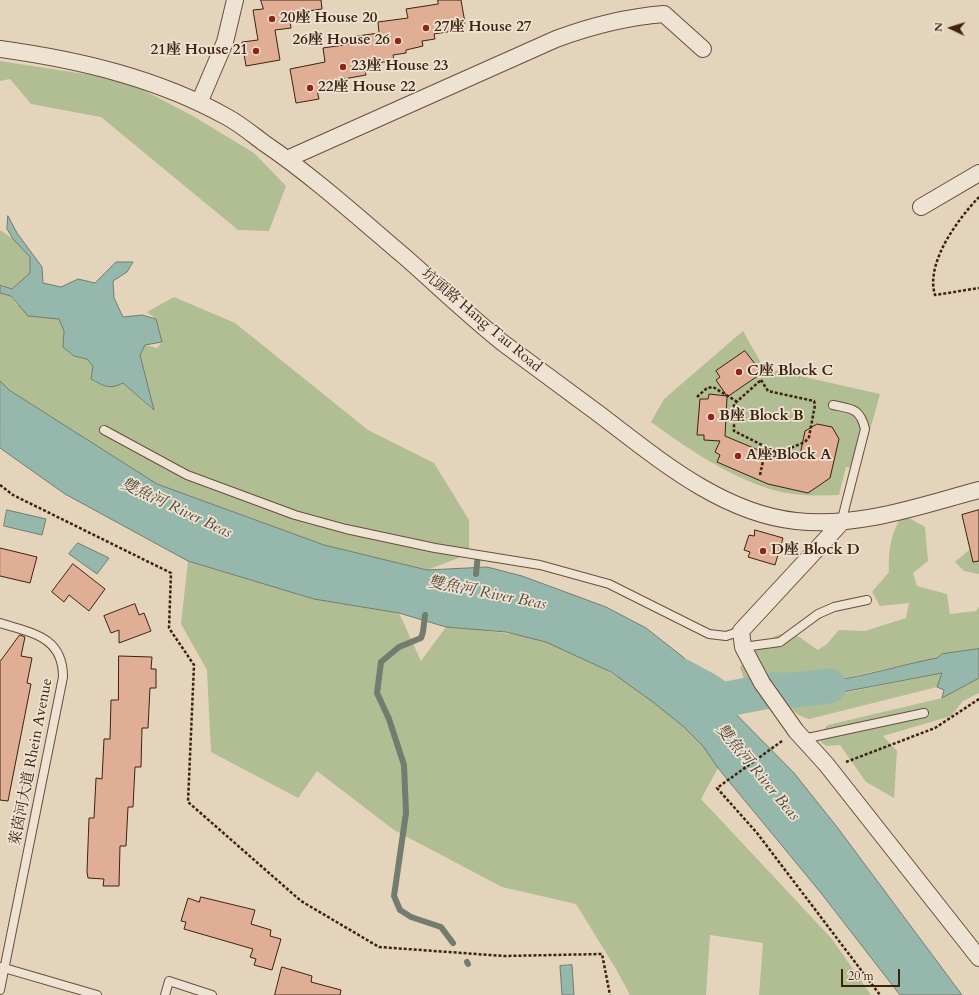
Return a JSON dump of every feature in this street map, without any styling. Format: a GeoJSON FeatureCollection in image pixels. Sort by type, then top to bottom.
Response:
{"type":"FeatureCollection","features":[{"type":"Feature","properties":{"kind":"street"},"geometry":{"type":"LineString","coordinates":[[199,103],[225,42],[235,0]]}},
{"type":"Feature","properties":{"kind":"street"},"geometry":{"type":"LineString","coordinates":[[287,159],[556,39],[589,27],[637,16],[664,14],[702,49]]}},
{"type":"Feature","properties":{"kind":"street","name":"坑頭路 Hang Tau Road"},"geometry":{"type":"LineString","coordinates":[[0,49],[71,60],[102,67],[153,84],[199,103],[229,118],[287,159],[378,234],[502,341],[680,474],[723,498],[764,514],[794,521],[841,523],[868,519],[979,490]]}},
{"type":"Feature","properties":{"kind":"street"},"geometry":{"type":"LineString","coordinates":[[921,207],[979,173]]}},
{"type":"Feature","properties":{"kind":"street"},"geometry":{"type":"LineString","coordinates":[[841,523],[742,631],[743,647],[762,683],[796,731],[795,738],[826,764],[979,958]]}},
{"type":"Feature","properties":{"kind":"lane"},"geometry":{"type":"LineString","coordinates":[[833,405],[855,410],[860,414],[864,428],[841,523]]}},
{"type":"Feature","properties":{"kind":"lane"},"geometry":{"type":"LineString","coordinates":[[104,430],[187,475],[295,515],[346,529],[435,548],[540,565],[609,584],[709,634],[726,636],[742,631]]}},
{"type":"Feature","properties":{"kind":"lane"},"geometry":{"type":"LineString","coordinates":[[743,647],[780,642],[818,614],[834,607],[867,600]]}},
{"type":"Feature","properties":{"kind":"lane","name":"萊茵河大道 Rhein Avenue"},"geometry":{"type":"LineString","coordinates":[[0,623],[46,639],[58,652],[63,668],[62,684],[2,967],[0,990]]}},
{"type":"Feature","properties":{"kind":"lane"},"geometry":{"type":"LineString","coordinates":[[795,738],[924,713]]}},
{"type":"Feature","properties":{"kind":"lane"},"geometry":{"type":"LineString","coordinates":[[2,967],[97,995]]}},
{"type":"Feature","properties":{"kind":"lane"},"geometry":{"type":"LineString","coordinates":[[164,995],[169,981],[212,995]]}},
{"type":"Feature","properties":{"kind":"path"},"geometry":{"type":"LineString","coordinates":[[979,197],[962,214],[945,241],[937,263],[932,287],[935,295],[979,288]]}},
{"type":"Feature","properties":{"kind":"path"},"geometry":{"type":"LineString","coordinates":[[761,380],[768,391],[814,400],[815,406],[809,437],[805,442],[781,452],[766,447],[734,431],[734,404],[761,380]]}},
{"type":"Feature","properties":{"kind":"path"},"geometry":{"type":"LineString","coordinates":[[697,397],[708,388],[713,387],[736,401]]}},
{"type":"Feature","properties":{"kind":"path"},"geometry":{"type":"LineString","coordinates":[[760,475],[766,447]]}},
{"type":"Feature","properties":{"kind":"path"},"geometry":{"type":"LineString","coordinates":[[0,485],[13,495],[171,573],[170,628],[194,665],[188,802],[301,901],[379,947],[504,956],[602,954],[610,995]]}},
{"type":"Feature","properties":{"kind":"path"},"geometry":{"type":"LineString","coordinates":[[826,764],[846,762],[935,728],[979,699]]}},
{"type":"Feature","properties":{"kind":"path"},"geometry":{"type":"LineString","coordinates":[[795,738],[724,782],[718,788],[757,833],[880,995]]}},
{"type":"Feature","properties":{"kind":"green space"},"geometry":{"type":"Polygon","coordinates":[[[0,61],[124,80],[193,116],[254,153],[286,186],[269,231],[238,230],[101,117],[31,104],[10,79],[0,81],[0,61]]]}},
{"type":"Feature","properties":{"kind":"green space"},"geometry":{"type":"Polygon","coordinates":[[[0,230],[13,239],[30,257],[30,273],[27,281],[12,289],[0,284],[0,230]]]}},
{"type":"Feature","properties":{"kind":"green space"},"geometry":{"type":"Polygon","coordinates":[[[0,293],[11,296],[17,305],[60,314],[64,331],[63,346],[74,356],[87,359],[94,366],[91,379],[123,383],[153,410],[140,355],[145,345],[157,348],[162,342],[156,319],[147,312],[174,297],[235,323],[368,430],[434,463],[469,520],[469,554],[427,570],[324,545],[157,484],[9,390],[0,381],[0,293]]]}},
{"type":"Feature","properties":{"kind":"green space"},"geometry":{"type":"Polygon","coordinates":[[[743,331],[764,368],[880,394],[859,469],[846,467],[839,495],[795,494],[770,489],[754,483],[723,469],[651,422],[664,399],[743,331]]]}},
{"type":"Feature","properties":{"kind":"green space"},"geometry":{"type":"Polygon","coordinates":[[[902,514],[925,527],[928,561],[913,573],[917,586],[947,594],[950,614],[976,611],[979,607],[979,649],[942,654],[937,658],[830,681],[796,684],[779,682],[762,683],[744,679],[740,667],[757,649],[771,638],[787,633],[794,634],[818,650],[827,644],[839,630],[865,631],[906,618],[909,603],[880,606],[872,592],[889,572],[891,542],[902,514]]]}},
{"type":"Feature","properties":{"kind":"green space"},"geometry":{"type":"Polygon","coordinates":[[[969,550],[979,555],[979,574],[964,571],[955,562],[969,550]]]}},
{"type":"Feature","properties":{"kind":"green space"},"geometry":{"type":"Polygon","coordinates":[[[188,561],[314,599],[399,613],[421,661],[446,627],[484,630],[546,642],[587,660],[630,685],[670,714],[703,745],[718,768],[701,799],[832,939],[871,995],[759,995],[763,943],[710,935],[706,995],[630,995],[616,969],[576,904],[502,887],[394,830],[317,771],[298,798],[211,752],[207,670],[181,624],[188,561]]]}},
{"type":"Feature","properties":{"kind":"green space"},"geometry":{"type":"Polygon","coordinates":[[[943,673],[937,687],[809,719],[795,712],[786,700],[806,696],[829,696],[943,673]]]}},
{"type":"Feature","properties":{"kind":"green space"},"geometry":{"type":"Polygon","coordinates":[[[979,678],[979,693],[963,701],[951,716],[883,736],[897,751],[894,798],[866,782],[840,745],[826,746],[820,741],[820,733],[828,725],[942,698],[979,678]]]}},
{"type":"Feature","properties":{"kind":"water"},"geometry":{"type":"Polygon","coordinates":[[[8,216],[17,233],[42,267],[43,283],[61,287],[78,279],[95,283],[116,262],[133,262],[127,272],[113,281],[114,298],[123,317],[142,315],[156,319],[162,342],[145,345],[140,355],[154,410],[123,383],[110,387],[91,379],[93,366],[87,359],[74,356],[63,347],[64,331],[59,319],[28,316],[11,296],[0,293],[0,285],[12,289],[30,273],[30,257],[13,239],[7,229],[8,216]]]}},
{"type":"Feature","properties":{"kind":"water","name":"雙魚河 River Beas"},"geometry":{"type":"Polygon","coordinates":[[[0,381],[9,390],[157,484],[324,545],[427,570],[487,567],[522,576],[606,607],[646,628],[683,657],[707,680],[722,700],[794,773],[837,827],[962,995],[900,995],[821,893],[718,768],[703,746],[684,727],[653,702],[611,672],[546,642],[506,632],[446,627],[399,613],[314,599],[188,561],[65,494],[0,448],[0,381]]]}},
{"type":"Feature","properties":{"kind":"water"},"geometry":{"type":"Polygon","coordinates":[[[7,510],[46,519],[42,535],[4,526],[7,510]]]}},
{"type":"Feature","properties":{"kind":"water"},"geometry":{"type":"Polygon","coordinates":[[[78,543],[109,558],[97,574],[69,554],[78,543]]]}},
{"type":"Feature","properties":{"kind":"water"},"geometry":{"type":"Polygon","coordinates":[[[979,649],[979,678],[942,698],[944,690],[937,687],[942,673],[829,696],[806,696],[786,700],[779,682],[799,683],[839,680],[937,658],[942,654],[979,649]]]}},
{"type":"Feature","properties":{"kind":"water"},"geometry":{"type":"Polygon","coordinates":[[[572,965],[574,995],[562,995],[560,966],[572,965]]]}},
{"type":"Feature","properties":{"kind":"building"},"geometry":{"type":"Polygon","coordinates":[[[261,0],[321,0],[322,9],[289,14],[291,28],[275,30],[280,60],[246,66],[242,42],[258,40],[253,10],[263,9],[261,0]]]}},
{"type":"Feature","properties":{"kind":"building"},"geometry":{"type":"Polygon","coordinates":[[[438,0],[461,0],[465,23],[452,26],[453,31],[434,34],[435,39],[422,41],[423,46],[406,50],[406,53],[393,55],[394,60],[378,63],[379,68],[365,70],[366,75],[338,80],[339,86],[317,90],[319,99],[296,103],[290,69],[325,62],[323,48],[351,44],[350,37],[379,33],[378,22],[408,18],[406,9],[438,4],[438,0]]]}},
{"type":"Feature","properties":{"kind":"building"},"geometry":{"type":"Polygon","coordinates":[[[745,351],[762,373],[727,397],[725,436],[775,457],[776,450],[800,455],[805,431],[817,424],[832,427],[839,439],[830,478],[808,493],[768,484],[717,462],[720,455],[715,452],[720,441],[704,440],[704,435],[697,435],[700,399],[708,399],[709,394],[727,396],[716,380],[720,377],[716,371],[745,351]]]}},
{"type":"Feature","properties":{"kind":"building"},"geometry":{"type":"Polygon","coordinates":[[[979,510],[979,561],[973,562],[962,515],[979,510]]]}},
{"type":"Feature","properties":{"kind":"building","name":"D座 Block D"},"geometry":{"type":"Polygon","coordinates":[[[755,530],[783,538],[775,565],[748,557],[750,552],[744,550],[749,535],[754,536],[755,530]]]}},
{"type":"Feature","properties":{"kind":"building"},"geometry":{"type":"Polygon","coordinates":[[[0,548],[37,557],[30,583],[0,576],[0,548]]]}},
{"type":"Feature","properties":{"kind":"building"},"geometry":{"type":"Polygon","coordinates":[[[73,564],[105,589],[89,611],[69,595],[64,602],[52,592],[73,564]]]}},
{"type":"Feature","properties":{"kind":"building"},"geometry":{"type":"Polygon","coordinates":[[[135,604],[139,615],[144,613],[151,631],[119,643],[119,630],[111,633],[104,616],[135,604]]]}},
{"type":"Feature","properties":{"kind":"building"},"geometry":{"type":"Polygon","coordinates":[[[20,635],[25,637],[21,656],[32,658],[27,683],[31,684],[8,801],[0,800],[0,662],[20,635]]]}},
{"type":"Feature","properties":{"kind":"building"},"geometry":{"type":"Polygon","coordinates":[[[119,656],[152,657],[151,669],[156,669],[156,688],[150,688],[148,728],[142,728],[141,767],[135,767],[133,807],[128,807],[126,846],[120,846],[119,886],[103,886],[104,879],[88,878],[89,818],[94,818],[96,778],[102,779],[104,739],[110,739],[111,700],[118,700],[119,656]]]}},
{"type":"Feature","properties":{"kind":"building"},"geometry":{"type":"Polygon","coordinates":[[[201,897],[255,910],[251,924],[271,930],[270,936],[281,939],[272,970],[254,965],[256,959],[250,957],[253,949],[184,929],[186,922],[181,921],[188,898],[199,902],[201,897]]]}},
{"type":"Feature","properties":{"kind":"building"},"geometry":{"type":"Polygon","coordinates":[[[282,967],[312,976],[311,982],[341,990],[340,995],[275,995],[282,967]]]}},
{"type":"Feature","properties":{"kind":"waterway","name":"雙魚河 River Beas"},"geometry":{"type":"LineString","coordinates":[[476,574],[478,554]]}},
{"type":"Feature","properties":{"kind":"waterway"},"geometry":{"type":"LineString","coordinates":[[425,615],[421,638],[399,647],[381,662],[377,693],[389,719],[404,765],[406,813],[394,896],[400,910],[411,917],[441,927],[453,943]]}},
{"type":"Feature","properties":{"kind":"waterway"},"geometry":{"type":"LineString","coordinates":[[681,676],[722,700],[774,690],[796,690],[829,686]]}},
{"type":"Feature","properties":{"kind":"place","name":"20座 House 20"},"geometry":{"type":"Point","coordinates":[272,19]}},
{"type":"Feature","properties":{"kind":"place","name":"27座 House 27"},"geometry":{"type":"Point","coordinates":[426,28]}},
{"type":"Feature","properties":{"kind":"place","name":"26座 House 26"},"geometry":{"type":"Point","coordinates":[398,41]}},
{"type":"Feature","properties":{"kind":"place","name":"21座 House 21"},"geometry":{"type":"Point","coordinates":[256,51]}},
{"type":"Feature","properties":{"kind":"place","name":"23座 House 23"},"geometry":{"type":"Point","coordinates":[343,67]}},
{"type":"Feature","properties":{"kind":"place","name":"22座 House 22"},"geometry":{"type":"Point","coordinates":[310,88]}},
{"type":"Feature","properties":{"kind":"place","name":"C座 Block C"},"geometry":{"type":"Point","coordinates":[739,372]}},
{"type":"Feature","properties":{"kind":"place","name":"B座 Block B"},"geometry":{"type":"Point","coordinates":[711,417]}},
{"type":"Feature","properties":{"kind":"place","name":"A座 Block A"},"geometry":{"type":"Point","coordinates":[738,456]}},
{"type":"Feature","properties":{"kind":"place","name":"D座 Block D"},"geometry":{"type":"Point","coordinates":[763,551]}}]}
